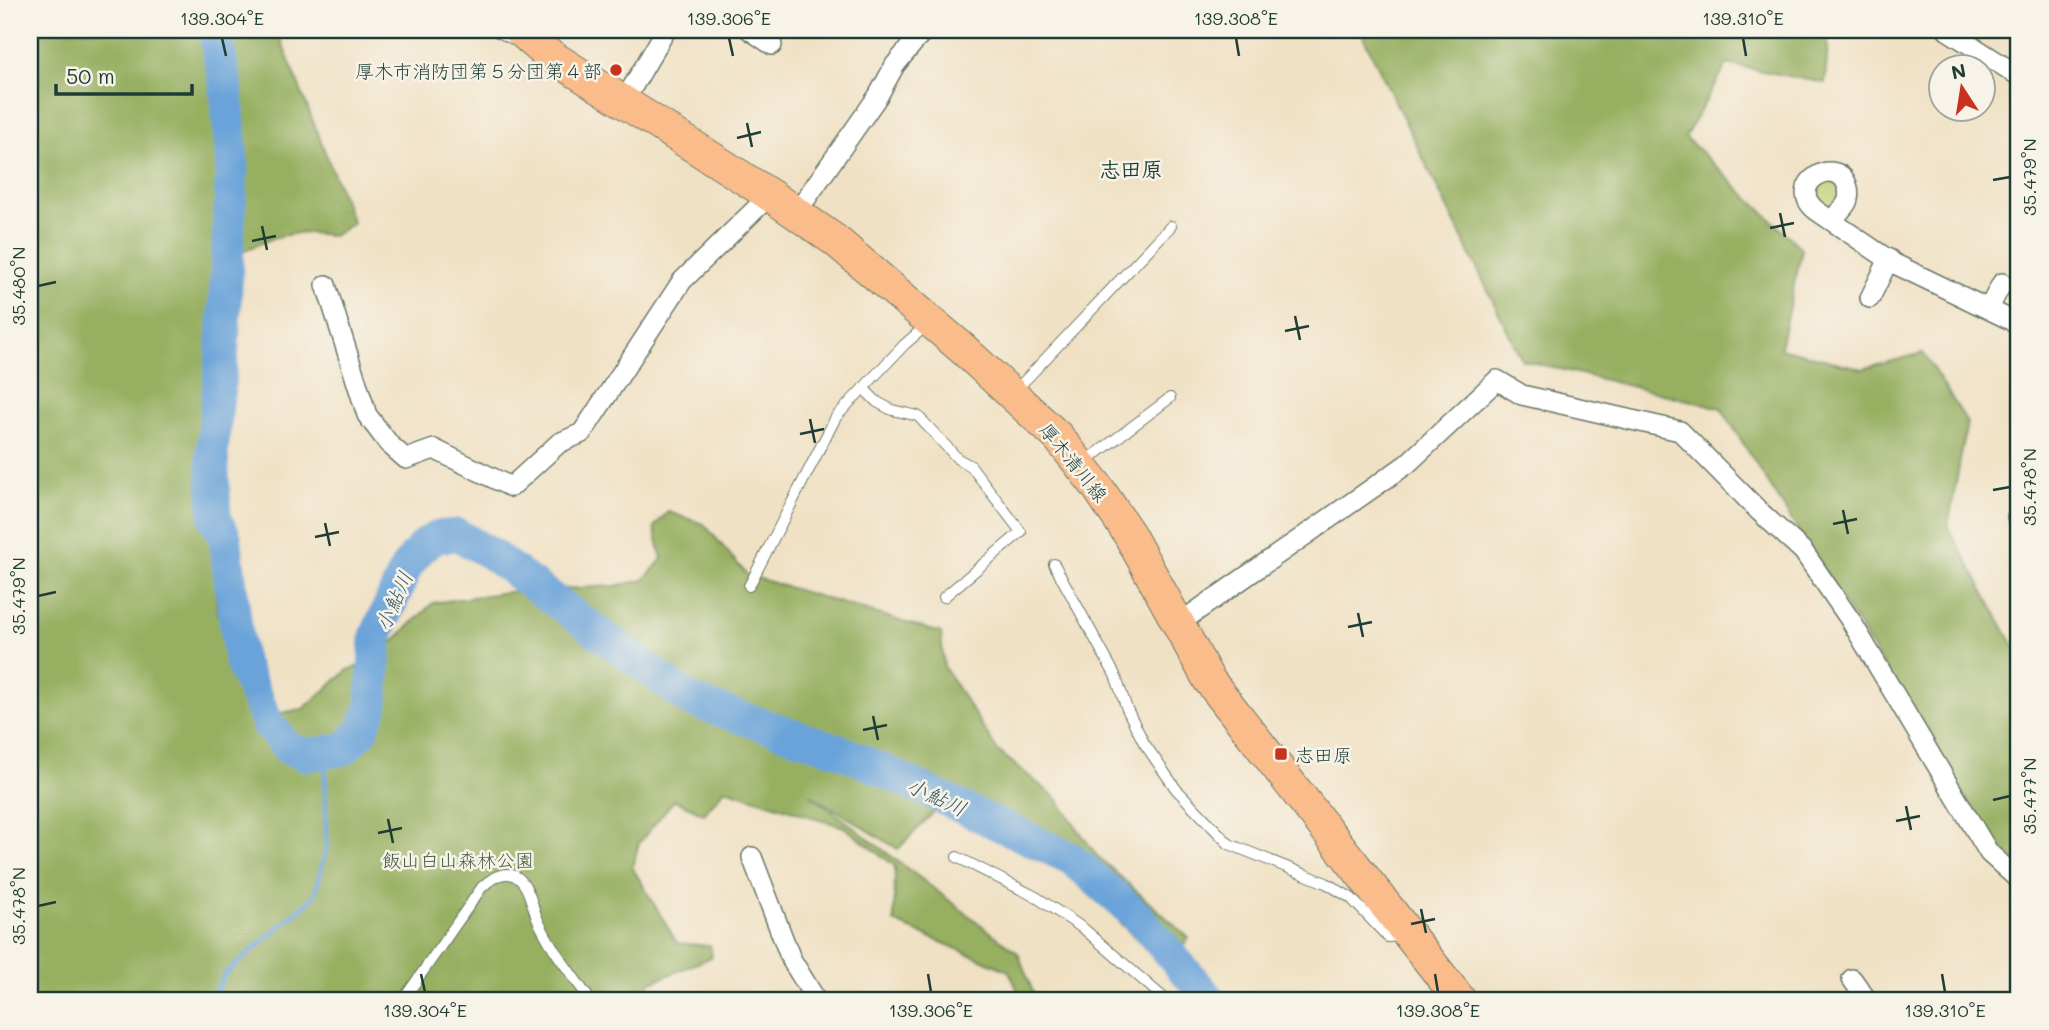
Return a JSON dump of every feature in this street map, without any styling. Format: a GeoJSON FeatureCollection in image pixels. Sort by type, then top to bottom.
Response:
{"type":"FeatureCollection","features":[{"type":"Feature","properties":{"kind":"main road","name":"厚木清川線"},"geometry":{"type":"LineString","coordinates":[[520,30],[545,52],[770,195],[836,241],[931,321],[1058,437],[1129,534],[1209,680],[1460,1000]]}},
{"type":"Feature","properties":{"kind":"street"},"geometry":{"type":"LineString","coordinates":[[622,103],[666,30]]}},
{"type":"Feature","properties":{"kind":"street"},"geometry":{"type":"LineString","coordinates":[[750,30],[772,45]]}},
{"type":"Feature","properties":{"kind":"street"},"geometry":{"type":"LineString","coordinates":[[796,213],[878,96],[895,65],[924,30]]}},
{"type":"Feature","properties":{"kind":"street"},"geometry":{"type":"LineString","coordinates":[[1947,30],[2019,76]]}},
{"type":"Feature","properties":{"kind":"street"},"geometry":{"type":"LineString","coordinates":[[326,285],[367,415],[389,444],[406,459],[434,449],[511,487],[559,443],[582,433],[682,281],[770,195]]}},
{"type":"Feature","properties":{"kind":"street"},"geometry":{"type":"LineString","coordinates":[[1832,220],[1889,259],[2019,324]]}},
{"type":"Feature","properties":{"kind":"street"},"geometry":{"type":"LineString","coordinates":[[1870,298],[1889,259]]}},
{"type":"Feature","properties":{"kind":"street"},"geometry":{"type":"LineString","coordinates":[[1989,308],[2002,283]]}},
{"type":"Feature","properties":{"kind":"street"},"geometry":{"type":"LineString","coordinates":[[1178,624],[1407,464],[1497,380],[1522,395],[1680,431],[1760,512],[1803,551],[1851,621],[1989,853],[2019,880]]}},
{"type":"Feature","properties":{"kind":"street"},"geometry":{"type":"LineString","coordinates":[[752,858],[791,959],[816,1000]]}},
{"type":"Feature","properties":{"kind":"street"},"geometry":{"type":"LineString","coordinates":[[1852,979],[1867,1000]]}},
{"type":"Feature","properties":{"kind":"lane"},"geometry":{"type":"LineString","coordinates":[[494,30],[545,52]]}},
{"type":"Feature","properties":{"kind":"lane"},"geometry":{"type":"LineString","coordinates":[[1012,394],[1171,226]]}},
{"type":"Feature","properties":{"kind":"lane"},"geometry":{"type":"LineString","coordinates":[[749,586],[836,417],[904,345],[931,321]]}},
{"type":"Feature","properties":{"kind":"lane"},"geometry":{"type":"LineString","coordinates":[[863,388],[877,402],[892,410],[918,416],[958,459],[971,466],[1021,533],[944,597]]}},
{"type":"Feature","properties":{"kind":"lane"},"geometry":{"type":"LineString","coordinates":[[1081,466],[1170,398]]}},
{"type":"Feature","properties":{"kind":"lane"},"geometry":{"type":"LineString","coordinates":[[1054,564],[1109,663],[1144,743],[1176,789],[1229,844],[1326,883],[1351,898],[1388,937],[1408,935]]}},
{"type":"Feature","properties":{"kind":"lane"},"geometry":{"type":"LineString","coordinates":[[957,857],[1036,897],[1065,916],[1166,1000]]}},
{"type":"Feature","properties":{"kind":"lane"},"geometry":{"type":"LineString","coordinates":[[403,1000],[482,887],[500,874],[519,878],[528,892],[544,932],[590,1000]]}},
{"type":"Feature","properties":{"kind":"green space","name":"飯山白山森林公園"},"geometry":{"type":"Polygon","coordinates":[[[30,30],[277,30],[353,223],[333,236],[308,233],[286,235],[241,253],[235,335],[213,373],[209,439],[217,611],[240,668],[275,714],[303,709],[348,670],[372,662],[433,603],[507,592],[615,586],[644,580],[662,559],[654,527],[668,512],[704,524],[747,575],[941,633],[944,667],[998,751],[1056,798],[1097,856],[1189,938],[1165,966],[1120,923],[1113,896],[939,786],[938,808],[898,849],[810,794],[1018,953],[1036,1000],[1022,1000],[1009,971],[894,922],[895,866],[844,827],[725,789],[704,814],[674,800],[639,843],[632,867],[677,943],[710,946],[712,957],[649,983],[644,1000],[30,1000],[30,30]]]}},
{"type":"Feature","properties":{"kind":"green space"},"geometry":{"type":"Polygon","coordinates":[[[1360,30],[1829,30],[1825,83],[1727,64],[1685,137],[1802,249],[1780,348],[1863,369],[1923,353],[1967,422],[1948,527],[2019,655],[2019,862],[1996,845],[1721,408],[1522,360],[1360,30]]]}},
{"type":"Feature","properties":{"kind":"green space"},"geometry":{"type":"Polygon","coordinates":[[[1821,179],[1835,180],[1841,195],[1835,205],[1826,207],[1813,197],[1821,179]]]}},
{"type":"Feature","properties":{"kind":"waterway","name":"小鮎川"},"geometry":{"type":"LineString","coordinates":[[214,30],[226,86],[232,164],[223,345],[212,452],[215,518],[225,537],[240,660],[268,724],[288,748],[307,755],[344,749],[362,731],[372,705],[376,636],[407,566],[423,546],[437,537],[458,535],[491,554],[692,701],[841,751],[1072,859],[1137,916],[1210,1000]]}},
{"type":"Feature","properties":{"kind":"waterway"},"geometry":{"type":"LineString","coordinates":[[211,1000],[225,974],[314,897],[326,849],[325,753]]}},
{"type":"Feature","properties":{"kind":"place","name":"厚木市消防団第５分団第４部"},"geometry":{"type":"Point","coordinates":[616,70]}},
{"type":"Feature","properties":{"kind":"place","name":"志田原"},"geometry":{"type":"Point","coordinates":[1281,754]}},
{"type":"Feature","properties":{"kind":"district","name":"志田原"},"geometry":{"type":"Point","coordinates":[1131,168]}}]}
